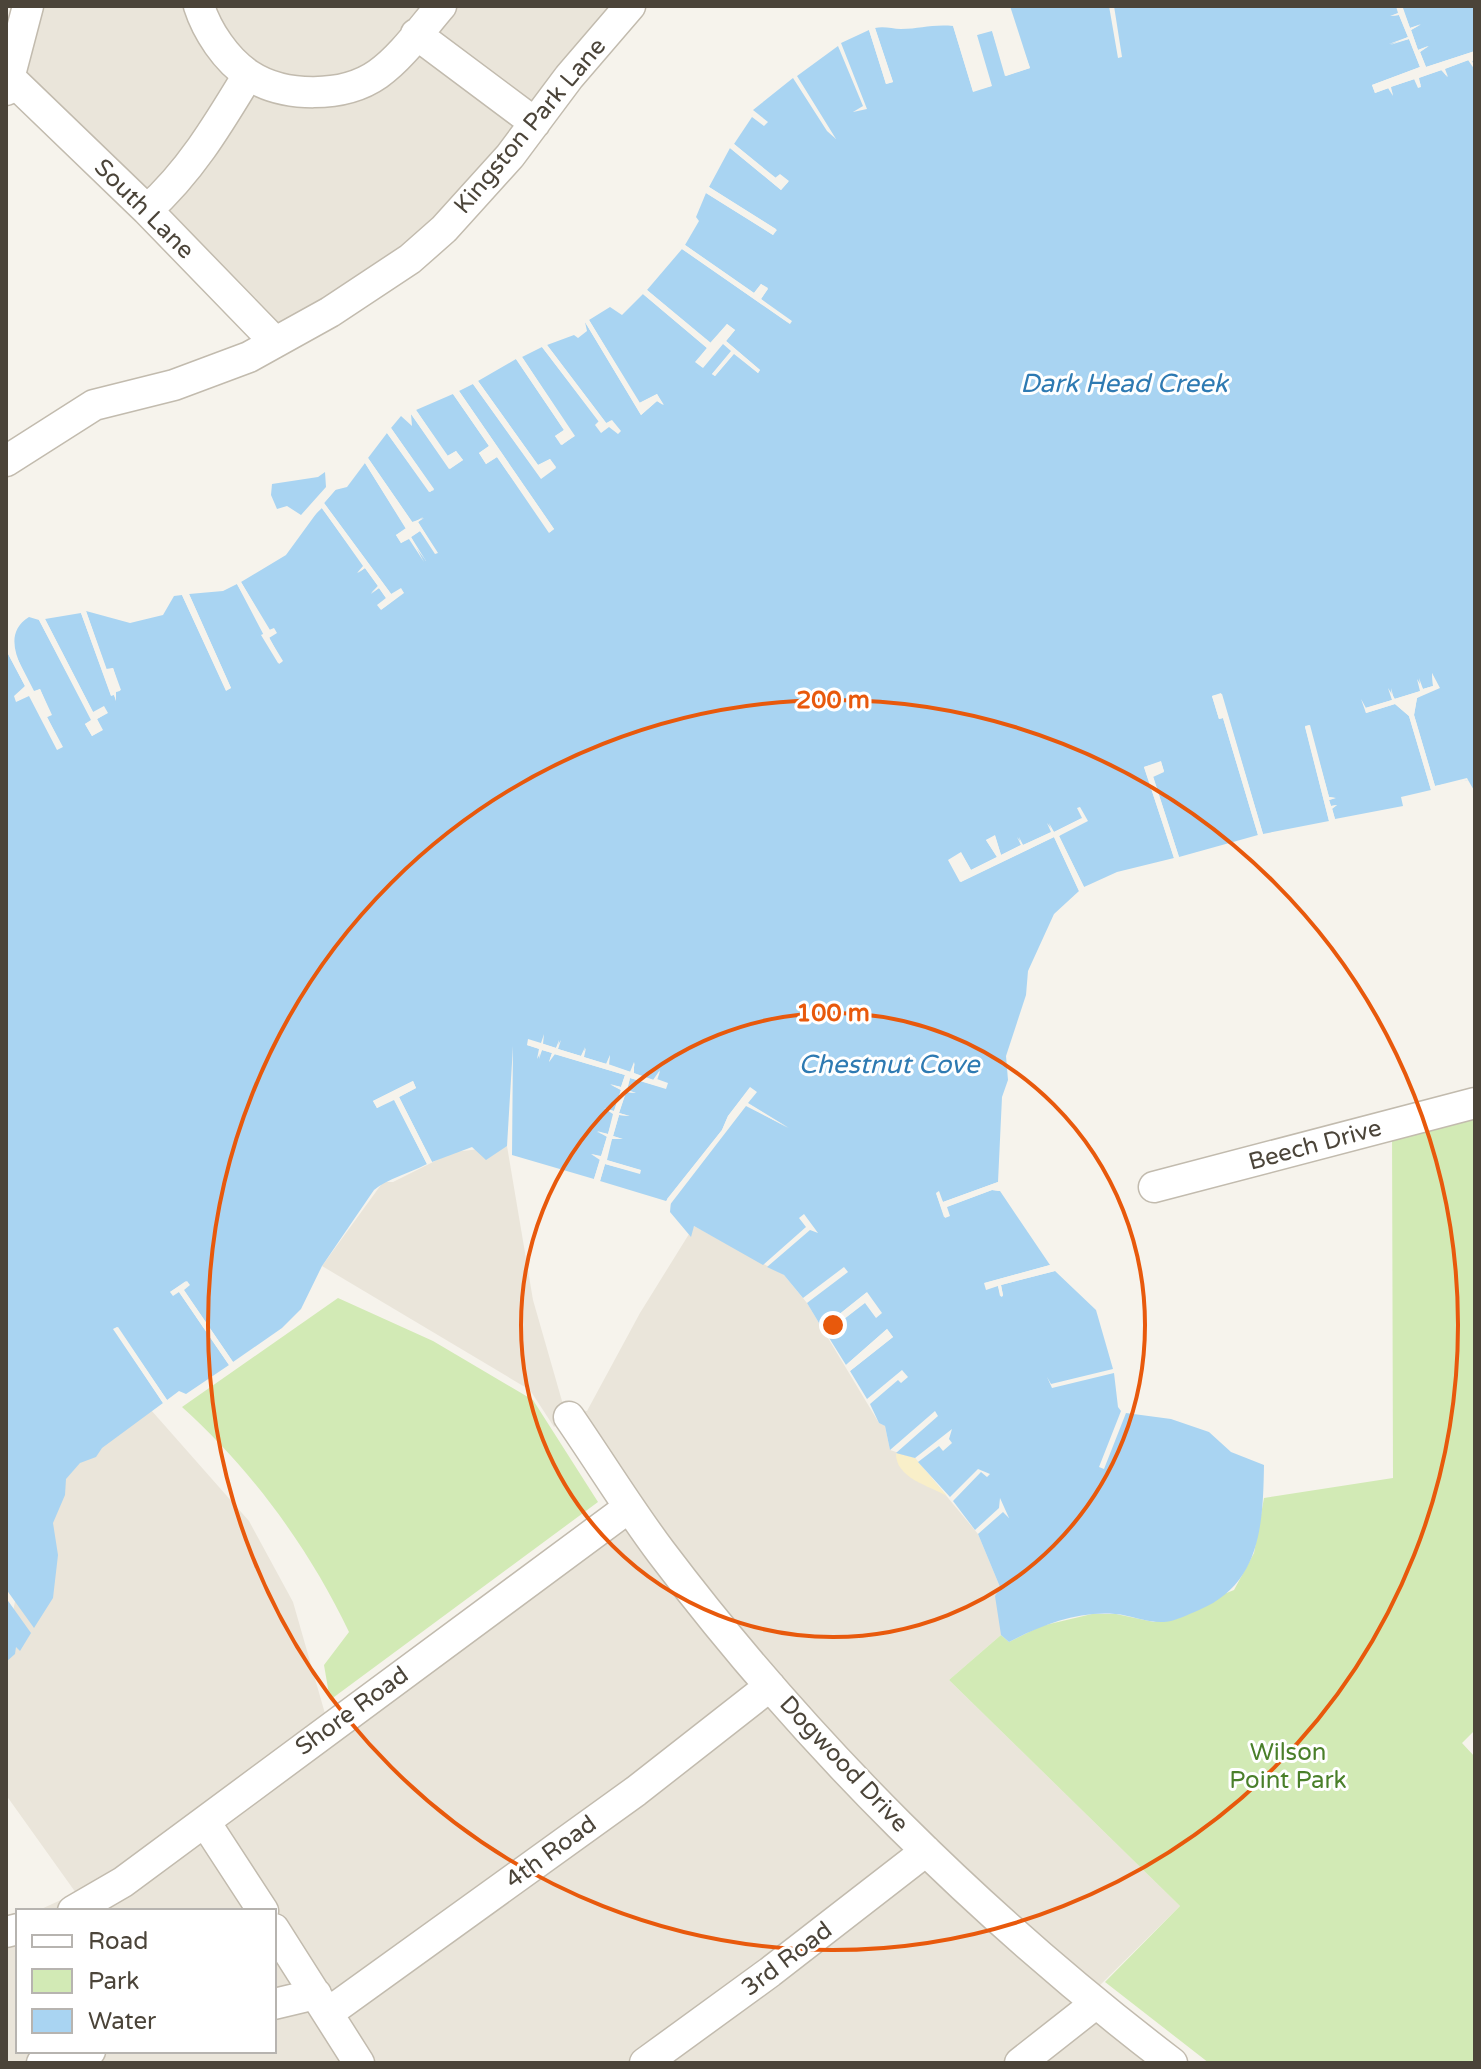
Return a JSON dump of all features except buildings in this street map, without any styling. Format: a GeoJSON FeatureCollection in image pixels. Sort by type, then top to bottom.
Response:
{"type":"FeatureCollection","features":[{"type":"Feature","properties":{"kind":"street"},"geometry":{"type":"LineString","coordinates":[[8,84],[28,6]]}},
{"type":"Feature","properties":{"kind":"street"},"geometry":{"type":"LineString","coordinates":[[199,6],[217,42],[248,75],[283,88],[327,91],[351,87],[380,73],[441,6]]}},
{"type":"Feature","properties":{"kind":"street","name":"Kingston Park Lane"},"geometry":{"type":"LineString","coordinates":[[6,461],[94,405],[174,385],[249,357],[330,312],[410,259],[474,197],[630,6]]}},
{"type":"Feature","properties":{"kind":"street"},"geometry":{"type":"LineString","coordinates":[[416,34],[535,123]]}},
{"type":"Feature","properties":{"kind":"street"},"geometry":{"type":"LineString","coordinates":[[147,210],[171,189],[195,158],[248,75]]}},
{"type":"Feature","properties":{"kind":"street","name":"South Lane"},"geometry":{"type":"LineString","coordinates":[[8,84],[147,210],[275,342]]}},
{"type":"Feature","properties":{"kind":"street","name":"Beech Drive"},"geometry":{"type":"LineString","coordinates":[[1154,1187],[1475,1103]]}},
{"type":"Feature","properties":{"kind":"street","name":"Dogwood Drive"},"geometry":{"type":"LineString","coordinates":[[569,1417],[628,1508],[770,1686],[926,1851],[1011,1931],[1095,2004],[1172,2063]]}},
{"type":"Feature","properties":{"kind":"street","name":"Shore Road"},"geometry":{"type":"LineString","coordinates":[[76,1909],[123,1882],[628,1508]]}},
{"type":"Feature","properties":{"kind":"street","name":"4th Road"},"geometry":{"type":"LineString","coordinates":[[276,2004],[322,2004],[612,1808],[770,1686]]}},
{"type":"Feature","properties":{"kind":"street"},"geometry":{"type":"LineString","coordinates":[[205,1822],[262,1909]]}},
{"type":"Feature","properties":{"kind":"street","name":"3rd Road"},"geometry":{"type":"LineString","coordinates":[[645,2063],[782,1963],[926,1851]]}},
{"type":"Feature","properties":{"kind":"street"},"geometry":{"type":"LineString","coordinates":[[276,1932],[359,2063]]}},
{"type":"Feature","properties":{"kind":"street"},"geometry":{"type":"LineString","coordinates":[[1020,2063],[1095,2004]]}},
{"type":"Feature","properties":{"kind":"street"},"geometry":{"type":"LineString","coordinates":[[42,2063],[82,2053]]}},
{"type":"Feature","properties":{"kind":"shaded area"},"geometry":{"type":"Polygon","coordinates":[[[28,6],[631,6],[390,273],[275,342],[10,78],[28,6]]]}},
{"type":"Feature","properties":{"kind":"shaded area"},"geometry":{"type":"Polygon","coordinates":[[[507,1146],[533,1300],[564,1408],[587,1411],[640,1313],[694,1226],[784,1275],[807,1303],[879,1423],[885,1426],[890,1450],[915,1458],[978,1534],[1000,1587],[1001,1635],[949,1680],[1180,1906],[1091,1994],[1176,2063],[6,2063],[6,1919],[16,1916],[16,2053],[276,2053],[276,1909],[41,1909],[76,1893],[6,1795],[6,1647],[36,1495],[151,1410],[249,1521],[293,1602],[326,1717],[628,1507],[570,1417],[554,1427],[530,1390],[322,1266],[383,1182],[393,1182],[453,1152],[507,1146]]]}},
{"type":"Feature","properties":{"kind":"green space","name":"Wilson Point Park"},"geometry":{"type":"Polygon","coordinates":[[[1475,1102],[1475,1730],[1462,1743],[1475,1757],[1475,2063],[1209,2063],[1105,1982],[1180,1906],[949,1680],[1001,1635],[1009,1642],[1041,1626],[1092,1614],[1116,1614],[1154,1622],[1234,1590],[1254,1553],[1264,1498],[1393,1478],[1392,1125],[1475,1102]]]}},
{"type":"Feature","properties":{"kind":"green space"},"geometry":{"type":"Polygon","coordinates":[[[338,1298],[433,1341],[533,1400],[598,1502],[330,1700],[324,1665],[349,1632],[316,1570],[276,1511],[232,1456],[182,1407],[338,1298]]]}},
{"type":"Feature","properties":{"kind":"sand"},"geometry":{"type":"Polygon","coordinates":[[[896,1453],[915,1458],[947,1496],[907,1475],[897,1462],[896,1453]]]}},
{"type":"Feature","properties":{"kind":"water","name":"Dark Head Creek"},"geometry":{"type":"Polygon","coordinates":[[[1010,6],[1109,6],[1118,58],[1122,57],[1114,6],[1396,6],[1399,13],[1391,16],[1399,15],[1408,37],[1390,45],[1409,39],[1420,67],[1372,85],[1375,93],[1389,88],[1393,95],[1390,87],[1415,79],[1421,86],[1418,78],[1442,70],[1447,77],[1444,69],[1469,60],[1475,69],[1475,792],[1468,780],[1435,786],[1414,715],[1417,698],[1436,685],[1432,673],[1433,686],[1423,689],[1419,678],[1421,691],[1394,699],[1391,688],[1392,700],[1365,708],[1366,713],[1395,704],[1409,716],[1431,790],[1401,797],[1403,806],[1335,819],[1332,808],[1337,805],[1331,806],[1329,800],[1335,798],[1329,797],[1309,725],[1305,727],[1329,821],[1263,834],[1222,694],[1212,696],[1219,719],[1223,718],[1258,835],[1179,857],[1153,776],[1164,771],[1161,762],[1144,767],[1174,858],[1117,872],[1084,887],[1059,836],[1082,818],[1054,832],[1049,823],[1052,832],[1023,845],[1019,837],[1021,845],[1001,855],[995,836],[986,840],[997,857],[971,870],[961,853],[949,860],[961,882],[1054,837],[1079,891],[1054,914],[1028,971],[1026,995],[1006,1056],[1008,1080],[1002,1097],[998,1182],[943,1202],[936,1193],[944,1217],[949,1216],[946,1207],[992,1190],[1000,1191],[1050,1265],[985,1283],[998,1286],[1000,1296],[1003,1295],[1001,1285],[1055,1271],[1096,1310],[1113,1369],[1051,1384],[1047,1377],[1052,1388],[1114,1373],[1121,1411],[1099,1467],[1104,1469],[1126,1413],[1171,1419],[1209,1432],[1231,1452],[1264,1465],[1259,1530],[1247,1568],[1220,1599],[1177,1619],[1158,1622],[1115,1614],[1087,1615],[1047,1625],[1009,1642],[1001,1635],[995,1596],[1000,1587],[978,1534],[1003,1512],[1009,1518],[1000,1498],[999,1508],[975,1530],[953,1501],[981,1472],[987,1477],[990,1474],[978,1469],[950,1497],[918,1462],[939,1446],[943,1451],[952,1443],[949,1439],[952,1429],[915,1458],[896,1453],[938,1416],[935,1411],[890,1450],[885,1426],[879,1423],[870,1404],[898,1380],[901,1383],[908,1377],[902,1370],[867,1399],[850,1371],[893,1337],[887,1329],[846,1365],[826,1333],[865,1302],[876,1317],[866,1293],[822,1328],[807,1303],[848,1272],[844,1267],[803,1298],[784,1275],[767,1267],[810,1230],[818,1233],[804,1214],[799,1218],[806,1227],[763,1265],[694,1226],[691,1237],[670,1212],[671,1201],[746,1105],[788,1128],[747,1103],[750,1088],[728,1116],[722,1130],[666,1201],[600,1181],[605,1164],[639,1173],[640,1170],[606,1160],[612,1138],[622,1139],[613,1136],[619,1115],[629,1116],[619,1113],[626,1092],[636,1093],[627,1090],[630,1078],[665,1088],[657,1080],[660,1071],[654,1080],[633,1073],[635,1062],[631,1072],[608,1064],[610,1055],[607,1064],[583,1057],[585,1047],[581,1056],[558,1049],[559,1040],[556,1048],[541,1043],[527,1045],[540,1049],[539,1059],[542,1050],[552,1053],[549,1062],[554,1054],[625,1075],[621,1087],[611,1085],[621,1090],[614,1111],[605,1109],[614,1114],[608,1134],[597,1132],[607,1136],[601,1157],[592,1154],[600,1159],[594,1179],[512,1155],[513,1046],[507,1146],[486,1160],[472,1147],[432,1162],[399,1097],[416,1088],[413,1081],[373,1101],[377,1108],[394,1099],[427,1164],[374,1190],[322,1266],[301,1309],[282,1328],[233,1362],[183,1289],[186,1281],[170,1292],[179,1292],[229,1365],[186,1394],[179,1391],[167,1400],[118,1327],[114,1329],[163,1403],[102,1448],[96,1457],[80,1463],[66,1479],[65,1495],[53,1523],[58,1555],[53,1598],[34,1628],[6,1589],[6,650],[25,686],[17,701],[29,695],[62,747],[47,717],[51,715],[40,689],[34,692],[19,662],[14,642],[20,624],[29,617],[39,620],[92,720],[85,724],[92,736],[102,730],[97,719],[107,713],[93,712],[45,619],[81,613],[111,695],[114,694],[116,701],[115,692],[120,691],[113,668],[107,670],[86,611],[130,623],[163,615],[174,596],[182,595],[226,690],[231,688],[189,594],[223,591],[237,584],[265,633],[261,635],[278,663],[282,662],[269,637],[276,633],[270,630],[241,582],[286,555],[321,507],[364,566],[358,573],[365,568],[378,586],[371,593],[379,588],[386,598],[382,609],[404,592],[392,595],[324,503],[335,490],[347,487],[365,463],[406,529],[396,535],[401,543],[409,538],[426,561],[411,537],[420,531],[437,553],[418,522],[423,517],[413,523],[368,458],[387,433],[429,492],[434,490],[391,428],[401,416],[412,426],[411,414],[450,469],[463,460],[456,451],[448,456],[416,410],[453,394],[489,446],[479,453],[486,464],[497,457],[550,532],[554,529],[459,391],[473,384],[541,478],[556,467],[550,459],[538,465],[478,381],[516,359],[564,430],[555,436],[562,445],[574,436],[522,357],[542,347],[599,422],[602,432],[611,420],[607,424],[547,345],[574,335],[578,338],[587,331],[585,322],[641,415],[657,401],[663,405],[657,394],[640,403],[589,320],[610,307],[622,315],[643,294],[707,348],[696,362],[702,367],[723,343],[732,351],[712,374],[715,376],[734,353],[758,373],[760,370],[726,341],[735,330],[727,324],[711,343],[647,290],[682,249],[790,324],[761,299],[768,288],[761,284],[754,293],[685,245],[699,221],[696,217],[706,193],[773,235],[776,229],[709,187],[730,148],[781,190],[788,182],[776,178],[734,144],[752,117],[764,126],[768,122],[753,110],[793,78],[827,131],[836,139],[797,76],[838,46],[863,106],[853,112],[867,109],[841,43],[869,30],[886,84],[893,82],[875,28],[879,27],[953,26],[973,91],[991,86],[976,35],[992,30],[1006,76],[1030,68],[1010,6]]]}},
{"type":"Feature","properties":{"kind":"water"},"geometry":{"type":"Polygon","coordinates":[[[1475,6],[1475,51],[1426,67],[1420,52],[1428,46],[1418,50],[1411,30],[1420,25],[1410,28],[1402,7],[1475,6]]]}},
{"type":"Feature","properties":{"kind":"water"},"geometry":{"type":"Polygon","coordinates":[[[325,472],[326,487],[301,515],[287,506],[277,509],[271,495],[272,484],[318,477],[325,472]]]}},
{"type":"Feature","properties":{"kind":"water"},"geometry":{"type":"Polygon","coordinates":[[[6,1598],[31,1633],[20,1651],[16,1647],[15,1654],[6,1662],[6,1598]]]}},
{"type":"Feature","properties":{"kind":"pier"},"geometry":{"type":"Polygon","coordinates":[[[1007,6],[1030,68],[1005,76],[992,31],[977,35],[992,86],[973,92],[952,22],[957,24],[976,87],[987,84],[972,36],[975,32],[994,27],[1008,71],[1025,66],[1006,13],[1007,6]]]}},
{"type":"Feature","properties":{"kind":"pier"},"geometry":{"type":"Polygon","coordinates":[[[1396,6],[1406,6],[1403,8],[1410,28],[1421,24],[1411,30],[1418,50],[1429,46],[1420,52],[1426,67],[1475,51],[1470,56],[1475,56],[1472,61],[1475,70],[1468,60],[1445,69],[1448,77],[1441,70],[1419,78],[1421,87],[1418,88],[1414,79],[1391,87],[1393,96],[1388,88],[1375,93],[1372,85],[1420,67],[1409,39],[1389,44],[1408,37],[1399,15],[1390,16],[1398,13],[1396,6]]]}},
{"type":"Feature","properties":{"kind":"pier"},"geometry":{"type":"Polygon","coordinates":[[[875,28],[893,82],[886,84],[869,30],[875,28]]]}},
{"type":"Feature","properties":{"kind":"pier"},"geometry":{"type":"Polygon","coordinates":[[[734,144],[775,178],[780,174],[789,181],[781,190],[730,148],[734,144]]]}},
{"type":"Feature","properties":{"kind":"pier"},"geometry":{"type":"Polygon","coordinates":[[[709,187],[777,230],[773,235],[706,193],[709,187]]]}},
{"type":"Feature","properties":{"kind":"pier"},"geometry":{"type":"Polygon","coordinates":[[[685,245],[754,293],[761,284],[768,289],[761,299],[792,321],[790,324],[682,249],[685,245]]]}},
{"type":"Feature","properties":{"kind":"pier"},"geometry":{"type":"Polygon","coordinates":[[[647,290],[710,343],[727,324],[735,330],[726,341],[760,370],[758,373],[734,354],[715,376],[712,374],[731,351],[723,344],[703,368],[695,362],[707,348],[643,294],[647,290]]]}},
{"type":"Feature","properties":{"kind":"pier"},"geometry":{"type":"Polygon","coordinates":[[[589,320],[639,403],[657,394],[664,405],[657,401],[641,415],[585,322],[589,320]]]}},
{"type":"Feature","properties":{"kind":"pier"},"geometry":{"type":"Polygon","coordinates":[[[547,345],[606,423],[612,420],[621,431],[618,434],[609,427],[601,433],[595,425],[599,421],[542,347],[547,345]]]}},
{"type":"Feature","properties":{"kind":"pier"},"geometry":{"type":"Polygon","coordinates":[[[522,357],[575,436],[561,445],[555,436],[564,430],[516,359],[522,357]]]}},
{"type":"Feature","properties":{"kind":"pier"},"geometry":{"type":"Polygon","coordinates":[[[478,381],[538,465],[550,459],[556,468],[541,479],[473,384],[478,381]]]}},
{"type":"Feature","properties":{"kind":"pier"},"geometry":{"type":"Polygon","coordinates":[[[459,391],[554,529],[549,533],[497,457],[486,464],[479,453],[489,446],[453,394],[459,391]]]}},
{"type":"Feature","properties":{"kind":"pier"},"geometry":{"type":"Polygon","coordinates":[[[416,410],[447,456],[456,451],[463,460],[449,469],[411,414],[416,410]]]}},
{"type":"Feature","properties":{"kind":"pier"},"geometry":{"type":"Polygon","coordinates":[[[391,428],[434,489],[430,492],[387,433],[391,428]]]}},
{"type":"Feature","properties":{"kind":"pier"},"geometry":{"type":"Polygon","coordinates":[[[368,458],[412,522],[424,518],[418,522],[438,553],[435,554],[420,531],[411,537],[424,562],[409,539],[401,543],[396,535],[406,528],[365,463],[368,458]]]}},
{"type":"Feature","properties":{"kind":"pier"},"geometry":{"type":"Polygon","coordinates":[[[339,486],[324,503],[391,594],[401,588],[404,593],[381,610],[377,605],[386,598],[379,588],[371,594],[378,586],[365,568],[357,573],[363,566],[322,508],[299,530],[332,488],[339,486]]]}},
{"type":"Feature","properties":{"kind":"pier"},"geometry":{"type":"Polygon","coordinates":[[[241,582],[269,630],[274,628],[277,633],[269,638],[283,661],[279,664],[237,584],[241,582]]]}},
{"type":"Feature","properties":{"kind":"pier"},"geometry":{"type":"Polygon","coordinates":[[[189,594],[231,688],[226,691],[182,595],[189,594]]]}},
{"type":"Feature","properties":{"kind":"pier"},"geometry":{"type":"Polygon","coordinates":[[[86,611],[106,669],[113,668],[121,690],[116,692],[116,701],[114,695],[111,696],[81,613],[86,611]]]}},
{"type":"Feature","properties":{"kind":"pier"},"geometry":{"type":"Polygon","coordinates":[[[45,619],[93,712],[104,706],[108,713],[97,719],[103,730],[92,736],[85,724],[91,720],[39,620],[45,619]]]}},
{"type":"Feature","properties":{"kind":"pier"},"geometry":{"type":"Polygon","coordinates":[[[11,635],[13,650],[34,691],[40,689],[52,715],[47,717],[63,747],[57,750],[29,696],[16,702],[14,696],[25,686],[6,650],[11,635]]]}},
{"type":"Feature","properties":{"kind":"pier"},"geometry":{"type":"Polygon","coordinates":[[[1432,673],[1440,688],[1417,698],[1414,715],[1435,786],[1468,780],[1431,790],[1409,716],[1395,704],[1366,713],[1361,699],[1366,708],[1392,700],[1388,688],[1395,699],[1420,691],[1417,679],[1423,689],[1433,686],[1432,673]]]}},
{"type":"Feature","properties":{"kind":"pier"},"geometry":{"type":"Polygon","coordinates":[[[1221,693],[1263,834],[1258,835],[1223,718],[1219,719],[1212,696],[1221,693]]]}},
{"type":"Feature","properties":{"kind":"pier"},"geometry":{"type":"Polygon","coordinates":[[[1310,725],[1329,797],[1336,798],[1329,800],[1331,806],[1337,805],[1332,809],[1335,819],[1329,821],[1305,726],[1310,725]]]}},
{"type":"Feature","properties":{"kind":"pier"},"geometry":{"type":"Polygon","coordinates":[[[1161,761],[1164,772],[1153,777],[1179,857],[1174,858],[1144,767],[1161,761]]]}},
{"type":"Feature","properties":{"kind":"pier"},"geometry":{"type":"Polygon","coordinates":[[[1080,807],[1088,821],[1059,836],[1084,887],[1079,891],[1054,837],[960,882],[948,860],[961,852],[971,870],[997,857],[986,840],[995,835],[1001,855],[1021,845],[1017,837],[1023,845],[1051,832],[1047,823],[1054,832],[1082,818],[1077,808],[1080,807]]]}},
{"type":"Feature","properties":{"kind":"pier"},"geometry":{"type":"Polygon","coordinates":[[[544,1034],[543,1044],[556,1048],[561,1040],[558,1049],[581,1056],[586,1048],[584,1057],[606,1064],[610,1055],[609,1065],[630,1072],[634,1062],[634,1073],[653,1080],[660,1070],[657,1079],[668,1083],[666,1089],[630,1078],[627,1090],[636,1093],[626,1092],[619,1113],[630,1116],[619,1115],[613,1136],[623,1139],[612,1139],[607,1160],[641,1170],[640,1174],[605,1164],[600,1181],[594,1179],[600,1160],[591,1154],[601,1156],[607,1137],[597,1131],[608,1134],[613,1114],[604,1108],[614,1111],[621,1090],[610,1084],[621,1087],[625,1075],[555,1054],[549,1062],[552,1053],[542,1050],[537,1059],[539,1049],[527,1045],[528,1039],[541,1043],[544,1034]]]}},
{"type":"Feature","properties":{"kind":"pier"},"geometry":{"type":"Polygon","coordinates":[[[413,1081],[416,1088],[399,1097],[432,1162],[427,1164],[429,1168],[394,1100],[377,1108],[373,1101],[413,1081]]]}},
{"type":"Feature","properties":{"kind":"pier"},"geometry":{"type":"Polygon","coordinates":[[[750,1087],[757,1092],[748,1103],[789,1128],[746,1106],[669,1206],[667,1199],[722,1130],[728,1116],[750,1087]]]}},
{"type":"Feature","properties":{"kind":"pier"},"geometry":{"type":"Polygon","coordinates":[[[998,1182],[1000,1191],[992,1190],[947,1207],[950,1216],[945,1218],[936,1193],[939,1191],[943,1202],[998,1182]]]}},
{"type":"Feature","properties":{"kind":"pier"},"geometry":{"type":"Polygon","coordinates":[[[1050,1265],[1055,1271],[1001,1285],[1001,1297],[998,1286],[986,1290],[984,1283],[1050,1265]]]}},
{"type":"Feature","properties":{"kind":"pier"},"geometry":{"type":"Polygon","coordinates":[[[187,1281],[190,1285],[184,1290],[233,1362],[229,1365],[179,1292],[173,1296],[170,1292],[187,1281]]]}},
{"type":"Feature","properties":{"kind":"pier"},"geometry":{"type":"Polygon","coordinates":[[[867,1292],[882,1313],[876,1318],[865,1303],[826,1333],[822,1328],[867,1292]]]}},
{"type":"Feature","properties":{"kind":"pier"},"geometry":{"type":"Polygon","coordinates":[[[117,1327],[167,1400],[163,1403],[113,1329],[117,1327]]]}},
{"type":"Feature","properties":{"kind":"pier"},"geometry":{"type":"Polygon","coordinates":[[[887,1329],[893,1337],[850,1371],[846,1365],[887,1329]]]}},
{"type":"Feature","properties":{"kind":"water label","name":"Chestnut Cove"},"geometry":{"type":"Point","coordinates":[889,1064]}}]}
